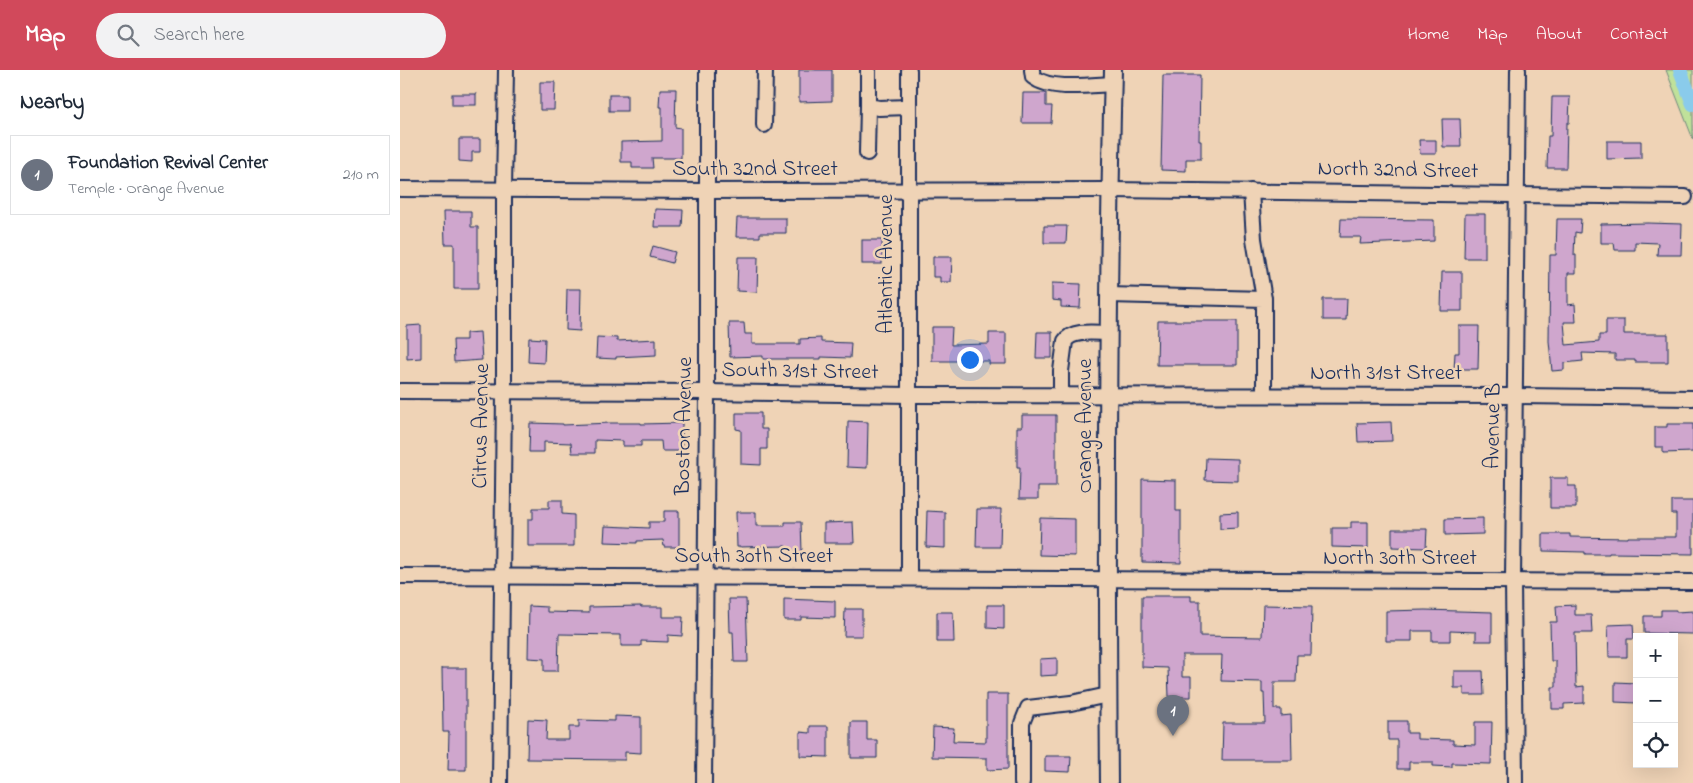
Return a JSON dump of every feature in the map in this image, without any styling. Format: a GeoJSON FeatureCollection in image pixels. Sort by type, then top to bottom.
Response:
{"type":"FeatureCollection","features":[{"type":"Feature","properties":{"kind":"main road","name":"Orange Avenue"},"geometry":{"type":"LineString","coordinates":[[1109,783],[1109,294],[1113,77]]}},
{"type":"Feature","properties":{"kind":"street","name":"Citrus Avenue"},"geometry":{"type":"LineString","coordinates":[[500,783],[506,70]]}},
{"type":"Feature","properties":{"kind":"street","name":"Boston Avenue"},"geometry":{"type":"LineString","coordinates":[[704,783],[707,70]]}},
{"type":"Feature","properties":{"kind":"street"},"geometry":{"type":"LineString","coordinates":[[764,125],[765,70]]}},
{"type":"Feature","properties":{"kind":"street"},"geometry":{"type":"LineString","coordinates":[[867,154],[868,70]]}},
{"type":"Feature","properties":{"kind":"street","name":"Atlantic Avenue"},"geometry":{"type":"LineString","coordinates":[[908,70],[909,578]]}},
{"type":"Feature","properties":{"kind":"street"},"geometry":{"type":"LineString","coordinates":[[1032,70],[1033,77],[1039,82],[1067,86],[1113,77]]}},
{"type":"Feature","properties":{"kind":"street","name":"Avenue B"},"geometry":{"type":"LineString","coordinates":[[1516,783],[1513,580],[1518,70]]}},
{"type":"Feature","properties":{"kind":"street"},"geometry":{"type":"LineString","coordinates":[[868,106],[879,108],[908,107]]}},
{"type":"Feature","properties":{"kind":"street","name":"South 32nd Street"},"geometry":{"type":"LineString","coordinates":[[400,190],[707,192],[1110,190]]}},
{"type":"Feature","properties":{"kind":"street","name":"North 32nd Street"},"geometry":{"type":"LineString","coordinates":[[1110,190],[1685,197]]}},
{"type":"Feature","properties":{"kind":"street"},"geometry":{"type":"LineString","coordinates":[[1251,191],[1254,239],[1264,300],[1264,395]]}},
{"type":"Feature","properties":{"kind":"street"},"geometry":{"type":"LineString","coordinates":[[1109,294],[1264,300]]}},
{"type":"Feature","properties":{"kind":"street"},"geometry":{"type":"LineString","coordinates":[[1061,395],[1061,371],[1065,341],[1068,337],[1074,334],[1109,333]]}},
{"type":"Feature","properties":{"kind":"street","name":"South 31st Street"},"geometry":{"type":"LineString","coordinates":[[400,391],[1109,395]]}},
{"type":"Feature","properties":{"kind":"street","name":"North 31st Street"},"geometry":{"type":"LineString","coordinates":[[1109,395],[1693,398]]}},
{"type":"Feature","properties":{"kind":"street","name":"South 30th Street"},"geometry":{"type":"LineString","coordinates":[[400,576],[1108,579]]}},
{"type":"Feature","properties":{"kind":"street","name":"North 30th Street"},"geometry":{"type":"LineString","coordinates":[[1108,579],[1693,582]]}},
{"type":"Feature","properties":{"kind":"street"},"geometry":{"type":"LineString","coordinates":[[1022,783],[1022,724],[1028,708],[1071,703],[1108,695]]}},
{"type":"Feature","properties":{"kind":"green space"},"geometry":{"type":"Polygon","coordinates":[[[1666,70],[1693,70],[1693,139],[1666,70]]]}},
{"type":"Feature","properties":{"kind":"building"},"geometry":{"type":"Polygon","coordinates":[[[799,70],[832,70],[832,101],[799,102],[799,70]]]}},
{"type":"Feature","properties":{"kind":"building"},"geometry":{"type":"Polygon","coordinates":[[[1163,75],[1200,75],[1199,141],[1201,141],[1201,159],[1186,159],[1186,171],[1161,170],[1163,75]]]}},
{"type":"Feature","properties":{"kind":"building"},"geometry":{"type":"Polygon","coordinates":[[[540,82],[555,82],[554,110],[540,110],[540,82]]]}},
{"type":"Feature","properties":{"kind":"building"},"geometry":{"type":"Polygon","coordinates":[[[660,89],[676,89],[675,127],[681,128],[681,158],[652,158],[653,168],[632,168],[632,162],[621,162],[621,142],[662,141],[662,107],[659,107],[660,89]]]}},
{"type":"Feature","properties":{"kind":"building"},"geometry":{"type":"Polygon","coordinates":[[[1023,93],[1046,93],[1046,106],[1052,106],[1051,123],[1022,123],[1023,93]]]}},
{"type":"Feature","properties":{"kind":"building"},"geometry":{"type":"Polygon","coordinates":[[[452,94],[476,94],[476,105],[452,105],[452,94]]]}},
{"type":"Feature","properties":{"kind":"building"},"geometry":{"type":"Polygon","coordinates":[[[609,95],[627,95],[627,111],[609,111],[609,95]]]}},
{"type":"Feature","properties":{"kind":"building"},"geometry":{"type":"Polygon","coordinates":[[[1552,97],[1570,97],[1569,123],[1567,123],[1566,168],[1547,168],[1548,136],[1551,136],[1552,97]]]}},
{"type":"Feature","properties":{"kind":"building"},"geometry":{"type":"Polygon","coordinates":[[[1442,119],[1460,119],[1461,147],[1443,147],[1442,119]]]}},
{"type":"Feature","properties":{"kind":"building"},"geometry":{"type":"Polygon","coordinates":[[[459,139],[480,139],[480,152],[472,152],[472,162],[459,161],[459,139]]]}},
{"type":"Feature","properties":{"kind":"building"},"geometry":{"type":"Polygon","coordinates":[[[1419,140],[1436,140],[1436,154],[1420,154],[1419,140]]]}},
{"type":"Feature","properties":{"kind":"building"},"geometry":{"type":"Polygon","coordinates":[[[1607,141],[1641,141],[1641,158],[1607,159],[1607,141]]]}},
{"type":"Feature","properties":{"kind":"building"},"geometry":{"type":"Polygon","coordinates":[[[655,209],[683,210],[682,227],[654,227],[655,209]]]}},
{"type":"Feature","properties":{"kind":"building"},"geometry":{"type":"Polygon","coordinates":[[[444,211],[471,211],[471,227],[478,227],[478,289],[454,289],[454,244],[445,244],[444,211]]]}},
{"type":"Feature","properties":{"kind":"building"},"geometry":{"type":"Polygon","coordinates":[[[1465,214],[1485,214],[1485,258],[1464,258],[1465,214]]]}},
{"type":"Feature","properties":{"kind":"building"},"geometry":{"type":"Polygon","coordinates":[[[737,218],[786,218],[786,233],[760,233],[760,237],[736,237],[737,218]]]}},
{"type":"Feature","properties":{"kind":"building"},"geometry":{"type":"Polygon","coordinates":[[[1341,219],[1434,220],[1434,241],[1360,244],[1361,237],[1340,237],[1341,219]]]}},
{"type":"Feature","properties":{"kind":"building"},"geometry":{"type":"Polygon","coordinates":[[[1557,219],[1581,219],[1580,233],[1575,232],[1574,255],[1576,255],[1576,273],[1568,273],[1568,305],[1575,304],[1576,322],[1564,322],[1566,345],[1599,342],[1599,335],[1606,335],[1606,320],[1624,320],[1624,334],[1668,334],[1668,362],[1615,360],[1615,354],[1582,353],[1583,361],[1564,363],[1564,370],[1552,371],[1549,341],[1550,255],[1556,255],[1557,219]]]}},
{"type":"Feature","properties":{"kind":"building"},"geometry":{"type":"Polygon","coordinates":[[[1601,224],[1682,224],[1681,255],[1657,255],[1658,243],[1635,242],[1635,250],[1615,250],[1614,243],[1601,243],[1601,224]]]}},
{"type":"Feature","properties":{"kind":"building"},"geometry":{"type":"Polygon","coordinates":[[[1044,226],[1067,226],[1066,243],[1044,243],[1044,226]]]}},
{"type":"Feature","properties":{"kind":"building"},"geometry":{"type":"Polygon","coordinates":[[[862,240],[882,240],[882,264],[862,264],[862,240]]]}},
{"type":"Feature","properties":{"kind":"building"},"geometry":{"type":"Polygon","coordinates":[[[653,246],[675,252],[672,263],[650,257],[653,246]]]}},
{"type":"Feature","properties":{"kind":"building"},"geometry":{"type":"Polygon","coordinates":[[[738,257],[758,257],[757,292],[737,291],[738,257]]]}},
{"type":"Feature","properties":{"kind":"building"},"geometry":{"type":"Polygon","coordinates":[[[933,257],[952,257],[951,282],[940,282],[940,277],[933,277],[933,257]]]}},
{"type":"Feature","properties":{"kind":"building"},"geometry":{"type":"Polygon","coordinates":[[[1442,272],[1462,272],[1462,311],[1441,311],[1442,272]]]}},
{"type":"Feature","properties":{"kind":"building"},"geometry":{"type":"Polygon","coordinates":[[[1052,283],[1081,284],[1080,308],[1061,307],[1061,301],[1052,300],[1052,283]]]}},
{"type":"Feature","properties":{"kind":"building"},"geometry":{"type":"Polygon","coordinates":[[[567,289],[581,289],[580,331],[566,330],[567,289]]]}},
{"type":"Feature","properties":{"kind":"building"},"geometry":{"type":"Polygon","coordinates":[[[1323,299],[1347,299],[1346,320],[1323,320],[1323,299]]]}},
{"type":"Feature","properties":{"kind":"building"},"geometry":{"type":"Polygon","coordinates":[[[1158,321],[1237,321],[1237,365],[1157,365],[1158,321]]]}},
{"type":"Feature","properties":{"kind":"building"},"geometry":{"type":"Polygon","coordinates":[[[729,323],[744,323],[745,334],[752,334],[752,344],[800,344],[800,339],[821,338],[821,342],[851,343],[850,358],[763,359],[763,356],[730,357],[729,323]]]}},
{"type":"Feature","properties":{"kind":"building"},"geometry":{"type":"Polygon","coordinates":[[[421,325],[421,358],[407,359],[407,326],[421,325]]]}},
{"type":"Feature","properties":{"kind":"building"},"geometry":{"type":"Polygon","coordinates":[[[1459,326],[1479,326],[1478,369],[1454,369],[1455,353],[1459,353],[1459,326]]]}},
{"type":"Feature","properties":{"kind":"building"},"geometry":{"type":"Polygon","coordinates":[[[932,327],[952,327],[951,345],[989,344],[989,333],[1006,333],[1006,364],[989,364],[989,361],[932,361],[932,327]]]}},
{"type":"Feature","properties":{"kind":"building"},"geometry":{"type":"Polygon","coordinates":[[[480,332],[482,360],[454,362],[453,340],[466,340],[466,333],[480,332]]]}},
{"type":"Feature","properties":{"kind":"building"},"geometry":{"type":"Polygon","coordinates":[[[1037,332],[1052,332],[1052,358],[1036,358],[1037,332]]]}},
{"type":"Feature","properties":{"kind":"building"},"geometry":{"type":"Polygon","coordinates":[[[597,337],[617,338],[617,341],[656,339],[656,355],[616,357],[616,359],[596,358],[597,337]]]}},
{"type":"Feature","properties":{"kind":"building"},"geometry":{"type":"Polygon","coordinates":[[[529,338],[545,339],[544,363],[528,362],[529,338]]]}},
{"type":"Feature","properties":{"kind":"building"},"geometry":{"type":"Polygon","coordinates":[[[736,413],[761,413],[761,429],[767,429],[767,449],[761,449],[761,465],[741,464],[741,430],[736,429],[736,413]]]}},
{"type":"Feature","properties":{"kind":"building"},"geometry":{"type":"Polygon","coordinates":[[[1022,415],[1056,415],[1056,487],[1038,487],[1038,499],[1019,499],[1020,467],[1017,467],[1017,427],[1022,427],[1022,415]]]}},
{"type":"Feature","properties":{"kind":"building"},"geometry":{"type":"Polygon","coordinates":[[[848,421],[868,422],[867,468],[847,467],[848,421]]]}},
{"type":"Feature","properties":{"kind":"building"},"geometry":{"type":"Polygon","coordinates":[[[1391,422],[1392,441],[1358,442],[1357,423],[1391,422]]]}},
{"type":"Feature","properties":{"kind":"building"},"geometry":{"type":"Polygon","coordinates":[[[530,423],[563,425],[682,423],[682,451],[662,451],[661,441],[641,441],[641,446],[623,446],[623,441],[595,440],[595,453],[572,453],[571,443],[544,442],[544,452],[529,452],[530,423]]]}},
{"type":"Feature","properties":{"kind":"building"},"geometry":{"type":"Polygon","coordinates":[[[1667,424],[1693,424],[1693,452],[1663,453],[1663,447],[1655,447],[1655,427],[1667,427],[1667,424]]]}},
{"type":"Feature","properties":{"kind":"building"},"geometry":{"type":"Polygon","coordinates":[[[1206,458],[1238,459],[1238,481],[1205,480],[1206,458]]]}},
{"type":"Feature","properties":{"kind":"building"},"geometry":{"type":"Polygon","coordinates":[[[1550,478],[1568,478],[1568,486],[1576,486],[1576,508],[1550,508],[1550,478]]]}},
{"type":"Feature","properties":{"kind":"building"},"geometry":{"type":"Polygon","coordinates":[[[1142,479],[1176,480],[1176,511],[1181,511],[1181,563],[1142,562],[1142,479]]]}},
{"type":"Feature","properties":{"kind":"building"},"geometry":{"type":"Polygon","coordinates":[[[549,500],[562,500],[562,514],[574,515],[574,546],[528,546],[528,519],[533,519],[533,508],[549,508],[549,500]]]}},
{"type":"Feature","properties":{"kind":"building"},"geometry":{"type":"Polygon","coordinates":[[[1672,501],[1693,501],[1693,554],[1585,554],[1585,552],[1543,551],[1543,534],[1570,534],[1570,537],[1676,537],[1676,514],[1672,514],[1672,501]]]}},
{"type":"Feature","properties":{"kind":"building"},"geometry":{"type":"Polygon","coordinates":[[[977,509],[1001,509],[1000,547],[976,547],[977,509]]]}},
{"type":"Feature","properties":{"kind":"building"},"geometry":{"type":"Polygon","coordinates":[[[664,511],[679,511],[679,547],[664,547],[663,540],[637,541],[637,543],[604,542],[605,526],[649,528],[649,522],[664,522],[664,511]]]}},
{"type":"Feature","properties":{"kind":"building"},"geometry":{"type":"Polygon","coordinates":[[[927,511],[945,512],[945,548],[926,547],[927,511]]]}},
{"type":"Feature","properties":{"kind":"building"},"geometry":{"type":"Polygon","coordinates":[[[736,512],[756,512],[756,526],[785,526],[785,522],[801,522],[802,552],[786,553],[786,546],[737,547],[736,512]]]}},
{"type":"Feature","properties":{"kind":"building"},"geometry":{"type":"Polygon","coordinates":[[[1238,512],[1238,528],[1220,529],[1220,513],[1238,512]]]}},
{"type":"Feature","properties":{"kind":"building"},"geometry":{"type":"Polygon","coordinates":[[[1040,518],[1075,519],[1075,556],[1039,555],[1040,518]]]}},
{"type":"Feature","properties":{"kind":"building"},"geometry":{"type":"Polygon","coordinates":[[[1483,518],[1483,534],[1445,535],[1445,519],[1483,518]]]}},
{"type":"Feature","properties":{"kind":"building"},"geometry":{"type":"Polygon","coordinates":[[[853,522],[854,543],[824,543],[824,523],[853,522]]]}},
{"type":"Feature","properties":{"kind":"building"},"geometry":{"type":"Polygon","coordinates":[[[1351,522],[1368,522],[1368,548],[1332,547],[1332,528],[1351,528],[1351,522]]]}},
{"type":"Feature","properties":{"kind":"building"},"geometry":{"type":"Polygon","coordinates":[[[1392,529],[1427,529],[1426,548],[1392,547],[1392,529]]]}},
{"type":"Feature","properties":{"kind":"building"},"geometry":{"type":"Polygon","coordinates":[[[1142,596],[1191,596],[1191,601],[1200,601],[1200,636],[1262,637],[1263,605],[1312,606],[1311,655],[1297,655],[1296,682],[1274,682],[1274,709],[1281,709],[1281,716],[1291,715],[1292,760],[1222,760],[1223,723],[1265,723],[1262,682],[1221,681],[1222,655],[1182,655],[1182,677],[1191,677],[1191,697],[1169,697],[1168,668],[1142,667],[1142,596]]]}},
{"type":"Feature","properties":{"kind":"building"},"geometry":{"type":"Polygon","coordinates":[[[729,599],[746,599],[748,662],[734,662],[733,632],[730,632],[729,599]]]}},
{"type":"Feature","properties":{"kind":"building"},"geometry":{"type":"Polygon","coordinates":[[[784,599],[835,601],[835,618],[801,617],[801,620],[784,620],[784,599]]]}},
{"type":"Feature","properties":{"kind":"building"},"geometry":{"type":"Polygon","coordinates":[[[987,605],[1004,605],[1004,629],[987,628],[987,605]]]}},
{"type":"Feature","properties":{"kind":"building"},"geometry":{"type":"Polygon","coordinates":[[[1575,605],[1575,615],[1591,615],[1592,633],[1575,633],[1576,687],[1584,686],[1584,703],[1564,704],[1564,709],[1552,709],[1552,687],[1556,687],[1556,661],[1551,661],[1550,622],[1557,622],[1556,606],[1575,605]]]}},
{"type":"Feature","properties":{"kind":"building"},"geometry":{"type":"Polygon","coordinates":[[[529,606],[547,607],[547,612],[589,613],[589,607],[662,607],[662,617],[683,617],[682,636],[668,635],[668,642],[641,641],[641,646],[621,646],[621,635],[559,634],[558,671],[544,671],[544,659],[528,658],[529,606]]]}},
{"type":"Feature","properties":{"kind":"building"},"geometry":{"type":"Polygon","coordinates":[[[845,609],[862,609],[862,636],[844,636],[845,609]]]}},
{"type":"Feature","properties":{"kind":"building"},"geometry":{"type":"Polygon","coordinates":[[[1661,610],[1676,610],[1676,612],[1693,611],[1693,634],[1644,633],[1644,616],[1661,616],[1661,610]]]}},
{"type":"Feature","properties":{"kind":"building"},"geometry":{"type":"Polygon","coordinates":[[[1386,611],[1492,612],[1492,641],[1476,641],[1476,632],[1450,631],[1450,641],[1432,641],[1432,631],[1412,631],[1412,641],[1386,641],[1386,611]]]}},
{"type":"Feature","properties":{"kind":"building"},"geometry":{"type":"Polygon","coordinates":[[[937,612],[953,612],[954,642],[937,642],[937,612]]]}},
{"type":"Feature","properties":{"kind":"building"},"geometry":{"type":"Polygon","coordinates":[[[1633,624],[1633,639],[1627,639],[1627,657],[1609,657],[1608,625],[1633,624]]]}},
{"type":"Feature","properties":{"kind":"building"},"geometry":{"type":"Polygon","coordinates":[[[1057,658],[1057,675],[1040,676],[1040,659],[1057,658]]]}},
{"type":"Feature","properties":{"kind":"building"},"geometry":{"type":"Polygon","coordinates":[[[442,668],[466,668],[466,770],[448,770],[449,732],[443,732],[442,668]]]}},
{"type":"Feature","properties":{"kind":"building"},"geometry":{"type":"Polygon","coordinates":[[[1454,671],[1483,671],[1484,695],[1464,695],[1464,688],[1454,688],[1454,671]]]}},
{"type":"Feature","properties":{"kind":"building"},"geometry":{"type":"Polygon","coordinates":[[[1615,682],[1633,683],[1633,703],[1615,702],[1615,682]]]}},
{"type":"Feature","properties":{"kind":"building"},"geometry":{"type":"Polygon","coordinates":[[[986,694],[1008,694],[1008,769],[987,770],[987,758],[932,757],[933,727],[954,728],[953,741],[986,742],[986,694]]]}},
{"type":"Feature","properties":{"kind":"building"},"geometry":{"type":"Polygon","coordinates":[[[615,716],[641,717],[641,753],[625,752],[625,760],[527,759],[528,719],[547,720],[546,740],[569,740],[569,727],[579,727],[579,720],[615,721],[615,716]]]}},
{"type":"Feature","properties":{"kind":"building"},"geometry":{"type":"Polygon","coordinates":[[[1388,721],[1407,721],[1407,733],[1417,733],[1417,739],[1453,740],[1453,744],[1475,745],[1475,722],[1492,722],[1491,764],[1452,763],[1452,767],[1433,766],[1433,762],[1409,762],[1409,769],[1397,769],[1397,740],[1388,740],[1388,721]]]}},
{"type":"Feature","properties":{"kind":"building"},"geometry":{"type":"Polygon","coordinates":[[[851,722],[867,722],[867,740],[877,740],[877,758],[851,758],[851,722]]]}},
{"type":"Feature","properties":{"kind":"building"},"geometry":{"type":"Polygon","coordinates":[[[810,726],[828,726],[828,757],[800,756],[800,732],[810,733],[810,726]]]}},
{"type":"Feature","properties":{"kind":"building"},"geometry":{"type":"Polygon","coordinates":[[[1045,756],[1071,756],[1070,772],[1045,771],[1045,756]]]}},
{"type":"Feature","properties":{"kind":"waterway"},"geometry":{"type":"LineString","coordinates":[[1680,70],[1693,104]]}},
{"type":"Feature","properties":{"kind":"place","name":"Foundation Revival Center"},"geometry":{"type":"Point","coordinates":[1173,736]}}]}
